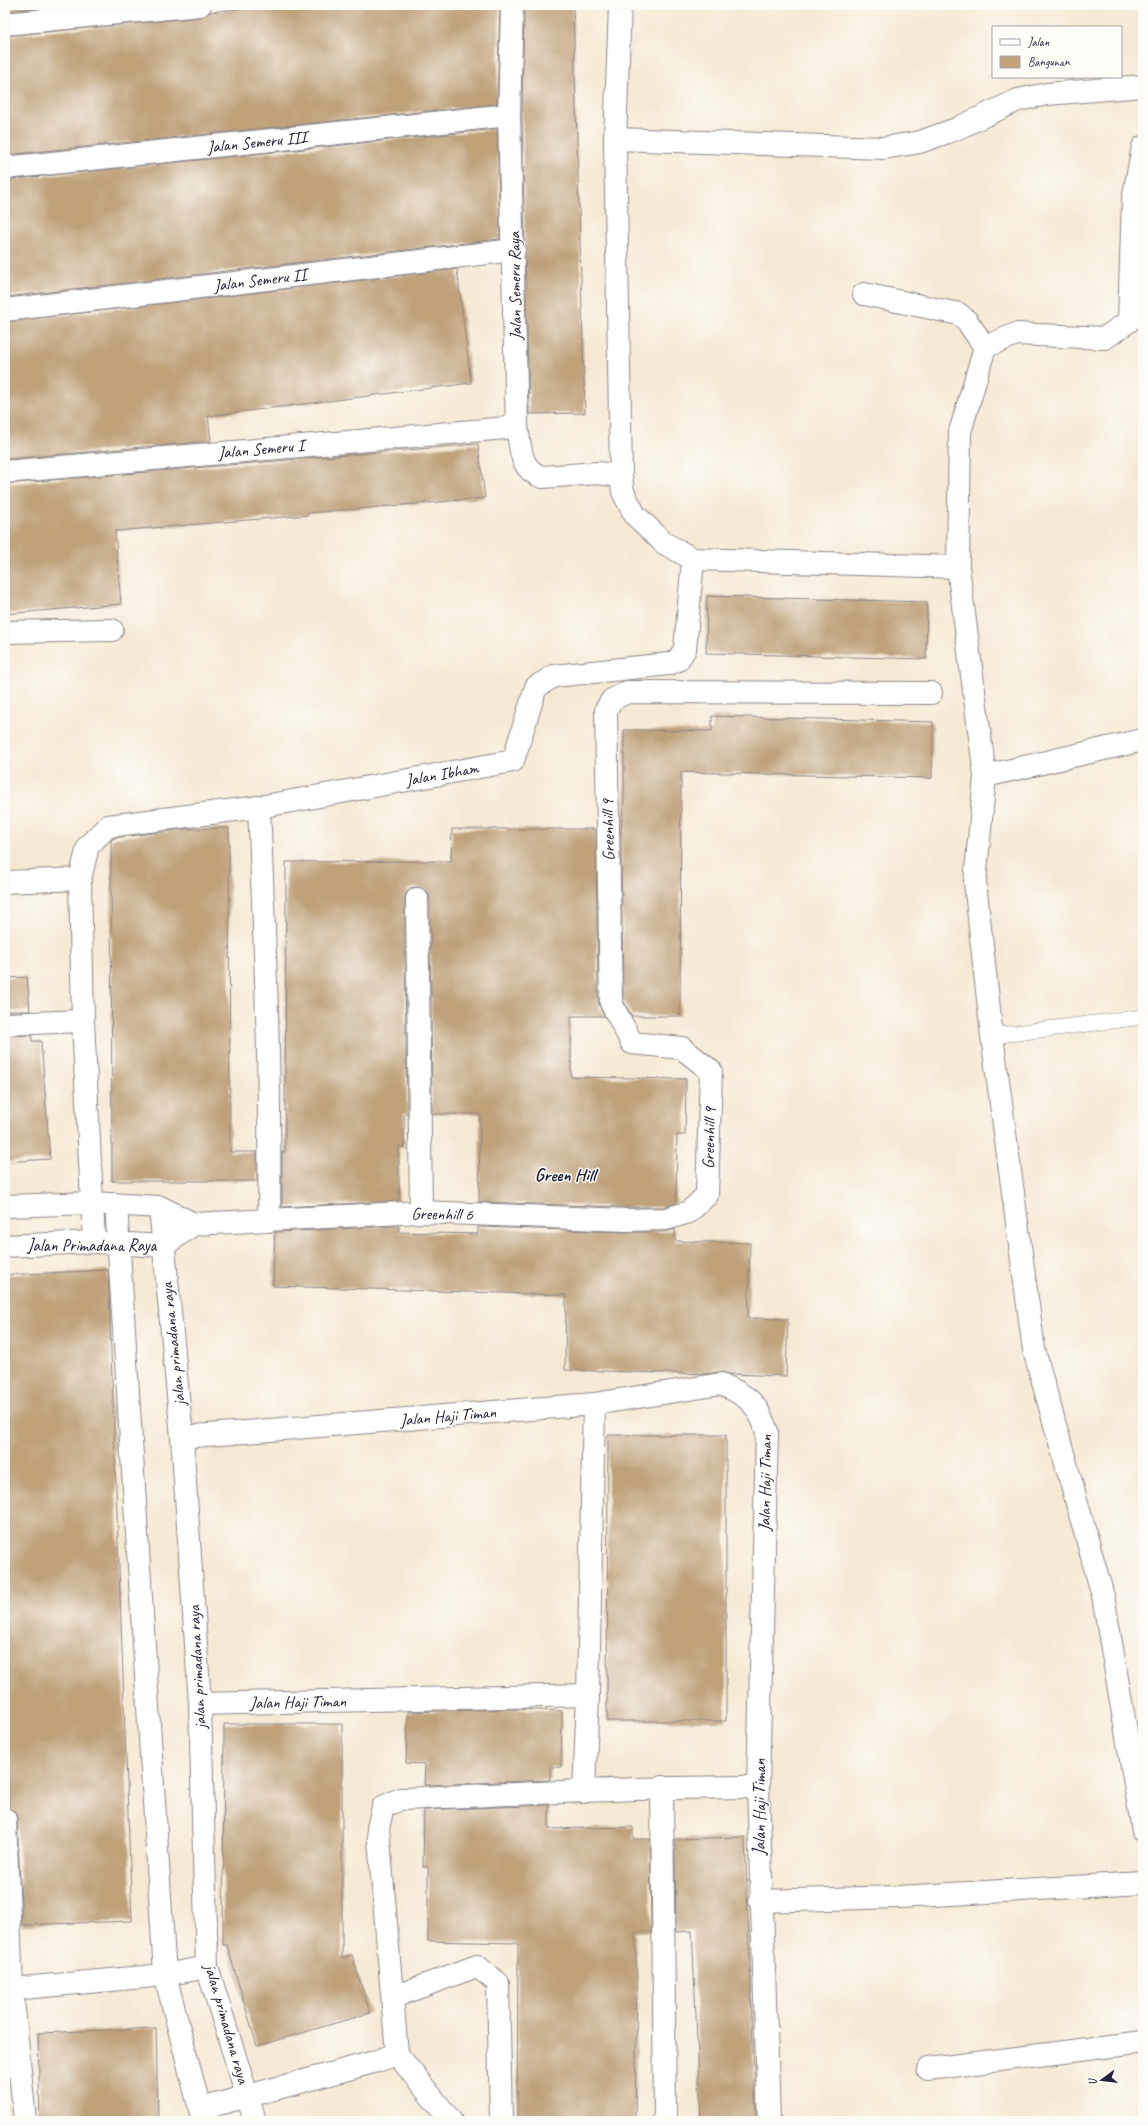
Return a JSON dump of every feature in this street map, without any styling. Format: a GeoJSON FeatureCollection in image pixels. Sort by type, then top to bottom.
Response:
{"type":"FeatureCollection","features":[{"type":"Feature","properties":{"kind":"street"},"geometry":{"type":"LineString","coordinates":[[5,24],[200,5]]}},
{"type":"Feature","properties":{"kind":"street","name":"Jalan Semeru Raya"},"geometry":{"type":"LineString","coordinates":[[512,5],[509,115],[514,250],[517,427],[522,460],[527,468],[534,474],[542,477],[598,473],[622,476]]}},
{"type":"Feature","properties":{"kind":"street"},"geometry":{"type":"LineString","coordinates":[[620,5],[615,139],[622,476],[623,492],[635,515],[664,543],[693,559],[958,567]]}},
{"type":"Feature","properties":{"kind":"street"},"geometry":{"type":"LineString","coordinates":[[615,139],[884,148],[920,142],[956,129],[1018,100],[1047,94],[1143,86]]}},
{"type":"Feature","properties":{"kind":"street","name":"Jalan Semeru III"},"geometry":{"type":"LineString","coordinates":[[5,168],[509,115]]}},
{"type":"Feature","properties":{"kind":"street"},"geometry":{"type":"LineString","coordinates":[[984,347],[1016,334],[1105,338],[1129,321],[1133,200],[1143,147]]}},
{"type":"Feature","properties":{"kind":"street","name":"Jalan Semeru II"},"geometry":{"type":"LineString","coordinates":[[5,310],[514,250]]}},
{"type":"Feature","properties":{"kind":"street"},"geometry":{"type":"LineString","coordinates":[[864,294],[959,314],[966,320],[984,347],[960,432],[958,567],[985,776],[976,882],[992,1036],[1034,1350],[1103,1596],[1143,1831]]}},
{"type":"Feature","properties":{"kind":"street","name":"Jalan Semeru I"},"geometry":{"type":"LineString","coordinates":[[5,472],[517,427]]}},
{"type":"Feature","properties":{"kind":"street","name":"Jalan Ibham"},"geometry":{"type":"LineString","coordinates":[[94,1242],[83,1021],[80,879],[88,846],[108,826],[259,807],[514,761],[536,687],[554,676],[669,664],[678,660],[685,649],[693,559]]}},
{"type":"Feature","properties":{"kind":"street"},"geometry":{"type":"LineString","coordinates":[[5,632],[112,630]]}},
{"type":"Feature","properties":{"kind":"street","name":"Greenhill 9"},"geometry":{"type":"LineString","coordinates":[[689,1212],[707,1195],[711,1071],[682,1048],[632,1043],[611,1003],[606,709],[612,700],[627,692],[931,693]]}},
{"type":"Feature","properties":{"kind":"street"},"geometry":{"type":"LineString","coordinates":[[985,776],[1143,740]]}},
{"type":"Feature","properties":{"kind":"street"},"geometry":{"type":"LineString","coordinates":[[259,807],[265,938],[270,1161],[268,1221]]}},
{"type":"Feature","properties":{"kind":"street"},"geometry":{"type":"LineString","coordinates":[[5,882],[80,879]]}},
{"type":"Feature","properties":{"kind":"street"},"geometry":{"type":"LineString","coordinates":[[417,899],[421,1212]]}},
{"type":"Feature","properties":{"kind":"street"},"geometry":{"type":"LineString","coordinates":[[5,1024],[83,1021]]}},
{"type":"Feature","properties":{"kind":"street"},"geometry":{"type":"LineString","coordinates":[[5,1206],[92,1203],[160,1207],[194,1224]]}},
{"type":"Feature","properties":{"kind":"street"},"geometry":{"type":"LineString","coordinates":[[116,1204],[165,1975],[202,2115],[248,2096],[374,2062],[397,2054]]}},
{"type":"Feature","properties":{"kind":"street","name":"jalan primadana raya"},"geometry":{"type":"LineString","coordinates":[[160,1207],[182,1437],[200,1704],[207,1967],[255,2121]]}},
{"type":"Feature","properties":{"kind":"street","name":"Greenhill 6"},"geometry":{"type":"LineString","coordinates":[[194,1224],[421,1212],[626,1220],[666,1218],[689,1212]]}},
{"type":"Feature","properties":{"kind":"street","name":"Jalan Primadana Raya"},"geometry":{"type":"LineString","coordinates":[[5,1246],[94,1242],[163,1246],[194,1224]]}},
{"type":"Feature","properties":{"kind":"street","name":"Jalan Haji Timan"},"geometry":{"type":"LineString","coordinates":[[182,1437],[594,1404],[721,1384],[738,1391],[753,1402],[762,1415],[767,1432],[758,1786],[760,1901],[769,2121]]}},
{"type":"Feature","properties":{"kind":"street"},"geometry":{"type":"LineString","coordinates":[[584,1792],[588,1695],[594,1404]]}},
{"type":"Feature","properties":{"kind":"street","name":"Jalan Haji Timan"},"geometry":{"type":"LineString","coordinates":[[200,1704],[588,1695]]}},
{"type":"Feature","properties":{"kind":"street"},"geometry":{"type":"LineString","coordinates":[[451,2121],[397,2054],[378,1828],[384,1807],[400,1799],[584,1792],[662,1787],[758,1786]]}},
{"type":"Feature","properties":{"kind":"street"},"geometry":{"type":"LineString","coordinates":[[662,1787],[665,2121]]}},
{"type":"Feature","properties":{"kind":"street"},"geometry":{"type":"LineString","coordinates":[[5,1819],[12,1989],[25,2121]]}},
{"type":"Feature","properties":{"kind":"street"},"geometry":{"type":"LineString","coordinates":[[760,1901],[899,1897],[1143,1883]]}},
{"type":"Feature","properties":{"kind":"street"},"geometry":{"type":"LineString","coordinates":[[393,1997],[477,1966],[498,1983],[501,2121]]}},
{"type":"Feature","properties":{"kind":"street"},"geometry":{"type":"LineString","coordinates":[[12,1989],[165,1975],[207,1967]]}},
{"type":"Feature","properties":{"kind":"street"},"geometry":{"type":"LineString","coordinates":[[928,2069],[1143,2042]]}},
{"type":"Feature","properties":{"kind":"lane"},"geometry":{"type":"LineString","coordinates":[[992,1036],[1143,1017]]}},
{"type":"Feature","properties":{"kind":"building"},"geometry":{"type":"Polygon","coordinates":[[[5,5],[71,5],[5,11],[5,5]]]}},
{"type":"Feature","properties":{"kind":"building"},"geometry":{"type":"Polygon","coordinates":[[[276,5],[500,5],[497,104],[5,155],[5,36],[201,17],[210,12],[276,5]]]}},
{"type":"Feature","properties":{"kind":"building"},"geometry":{"type":"Polygon","coordinates":[[[524,5],[573,5],[585,413],[529,414],[522,115],[524,5]]]}},
{"type":"Feature","properties":{"kind":"building"},"geometry":{"type":"Polygon","coordinates":[[[497,129],[500,239],[5,297],[5,180],[497,129]]]}},
{"type":"Feature","properties":{"kind":"building"},"geometry":{"type":"Polygon","coordinates":[[[457,269],[471,383],[208,416],[211,441],[5,459],[5,322],[457,269]]]}},
{"type":"Feature","properties":{"kind":"building"},"geometry":{"type":"Polygon","coordinates":[[[478,444],[485,498],[308,513],[308,515],[115,531],[121,604],[5,614],[5,484],[478,444]]]}},
{"type":"Feature","properties":{"kind":"building"},"geometry":{"type":"Polygon","coordinates":[[[707,596],[927,602],[926,659],[706,653],[707,596]]]}},
{"type":"Feature","properties":{"kind":"building"},"geometry":{"type":"Polygon","coordinates":[[[712,716],[933,722],[932,778],[681,772],[680,1016],[632,1016],[623,1000],[621,829],[624,799],[624,730],[712,731],[712,716]]]}},
{"type":"Feature","properties":{"kind":"building"},"geometry":{"type":"Polygon","coordinates":[[[229,828],[230,1152],[257,1152],[257,1181],[112,1181],[111,841],[114,838],[187,829],[229,828]]]}},
{"type":"Feature","properties":{"kind":"building"},"geometry":{"type":"Polygon","coordinates":[[[452,829],[596,829],[598,1003],[604,1016],[571,1016],[571,1077],[686,1079],[685,1135],[677,1135],[676,1203],[664,1207],[626,1207],[479,1202],[480,1114],[432,1114],[430,899],[428,892],[417,887],[410,888],[404,899],[407,1114],[404,1114],[404,1147],[399,1147],[399,1201],[282,1207],[282,1152],[285,1152],[286,862],[451,861],[452,829]]]}},
{"type":"Feature","properties":{"kind":"building"},"geometry":{"type":"Polygon","coordinates":[[[27,977],[30,1011],[5,1011],[5,978],[27,977]]]}},
{"type":"Feature","properties":{"kind":"building"},"geometry":{"type":"Polygon","coordinates":[[[32,1035],[32,1041],[41,1041],[50,1159],[5,1162],[5,1036],[32,1035]]]}},
{"type":"Feature","properties":{"kind":"building"},"geometry":{"type":"Polygon","coordinates":[[[399,1226],[399,1232],[478,1234],[478,1227],[626,1232],[666,1232],[675,1229],[675,1241],[750,1243],[748,1318],[788,1319],[786,1376],[729,1374],[720,1372],[705,1374],[565,1370],[566,1295],[273,1286],[275,1232],[399,1226]]]}},
{"type":"Feature","properties":{"kind":"building"},"geometry":{"type":"Polygon","coordinates":[[[108,1270],[132,1921],[22,1925],[17,1818],[15,1812],[9,1808],[5,1663],[5,1275],[108,1270]]]}},
{"type":"Feature","properties":{"kind":"building"},"geometry":{"type":"Polygon","coordinates":[[[608,1435],[726,1435],[726,1721],[607,1721],[608,1435]]]}},
{"type":"Feature","properties":{"kind":"building"},"geometry":{"type":"Polygon","coordinates":[[[511,1709],[562,1711],[561,1767],[550,1767],[550,1780],[424,1785],[425,1764],[406,1763],[408,1712],[511,1709]]]}},
{"type":"Feature","properties":{"kind":"building"},"geometry":{"type":"Polygon","coordinates":[[[224,1724],[342,1724],[342,1958],[352,1955],[370,2013],[257,2046],[227,1945],[223,1945],[224,1724]]]}},
{"type":"Feature","properties":{"kind":"building"},"geometry":{"type":"Polygon","coordinates":[[[549,1805],[549,1829],[633,1827],[633,1839],[650,1839],[651,1932],[635,1932],[637,1983],[635,2120],[517,2121],[518,1943],[428,1941],[428,1867],[423,1867],[424,1810],[549,1805]]]}},
{"type":"Feature","properties":{"kind":"building"},"geometry":{"type":"Polygon","coordinates":[[[745,1837],[756,2121],[701,2121],[692,1931],[676,1932],[675,1839],[745,1837]]]}},
{"type":"Feature","properties":{"kind":"building"},"geometry":{"type":"Polygon","coordinates":[[[156,2028],[158,2121],[40,2121],[38,2033],[156,2028]]]}},
{"type":"Feature","properties":{"kind":"district","name":"Green Hill"},"geometry":{"type":"Point","coordinates":[565,1175]}}]}
